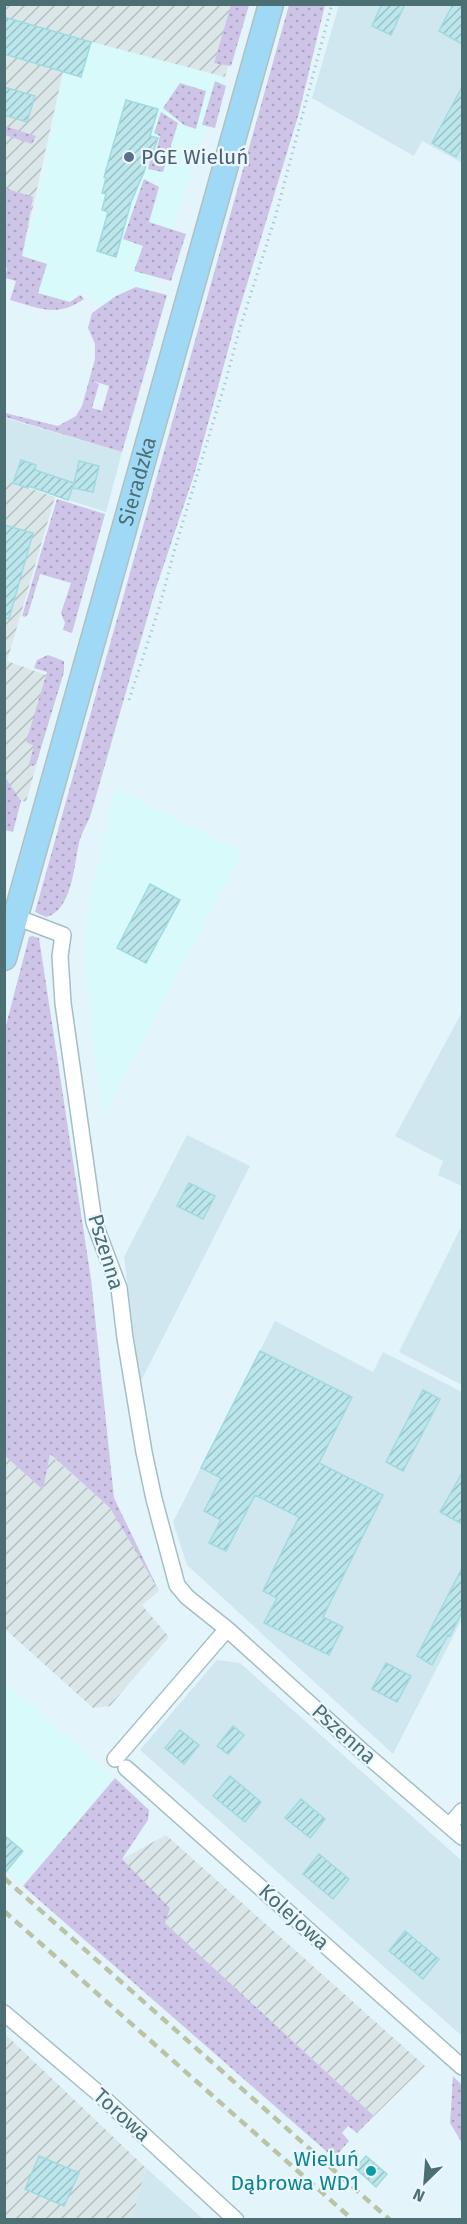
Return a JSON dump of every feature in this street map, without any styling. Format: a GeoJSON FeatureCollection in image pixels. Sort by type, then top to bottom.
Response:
{"type":"FeatureCollection","features":[{"type":"Feature","properties":{"kind":"main road","name":"Sieradzka"},"geometry":{"type":"LineString","coordinates":[[4,958],[271,4]]}},
{"type":"Feature","properties":{"kind":"street","name":"Pszenna"},"geometry":{"type":"LineString","coordinates":[[16,917],[63,935],[60,956],[62,995],[94,1222],[119,1288],[127,1350],[154,1499],[177,1585],[187,1597],[227,1629],[362,1751],[462,1837]]}},
{"type":"Feature","properties":{"kind":"street","name":"Kolejowa"},"geometry":{"type":"LineString","coordinates":[[227,1629],[121,1763],[462,2067]]}},
{"type":"Feature","properties":{"kind":"street"},"geometry":{"type":"LineString","coordinates":[[450,1825],[462,1811]]}},
{"type":"Feature","properties":{"kind":"street","name":"Torowa"},"geometry":{"type":"LineString","coordinates":[[4,2013],[97,2092],[236,2220]]}},
{"type":"Feature","properties":{"kind":"path"},"geometry":{"type":"LineString","coordinates":[[129,700],[160,605],[178,538],[224,390],[239,331],[275,218],[332,4]]}},
{"type":"Feature","properties":{"kind":"shaded area"},"geometry":{"type":"Polygon","coordinates":[[[4,5],[245,5],[225,77],[92,42],[81,77],[63,72],[22,256],[5,251],[4,5]]]}},
{"type":"Feature","properties":{"kind":"shaded area"},"geometry":{"type":"Polygon","coordinates":[[[231,5],[249,5],[231,66],[214,63],[231,5]]]}},
{"type":"Feature","properties":{"kind":"shaded area"},"geometry":{"type":"Polygon","coordinates":[[[289,5],[325,5],[299,113],[237,317],[194,475],[155,591],[90,817],[80,840],[67,897],[55,913],[46,917],[35,912],[289,5]]]}},
{"type":"Feature","properties":{"kind":"shaded area"},"geometry":{"type":"Polygon","coordinates":[[[339,5],[462,5],[462,163],[422,141],[414,156],[312,98],[339,5]]]}},
{"type":"Feature","properties":{"kind":"shaded area"},"geometry":{"type":"Polygon","coordinates":[[[91,42],[225,77],[140,321],[106,312],[84,292],[70,302],[38,293],[46,264],[22,256],[39,197],[63,71],[91,42]]]}},
{"type":"Feature","properties":{"kind":"shaded area"},"geometry":{"type":"Polygon","coordinates":[[[215,81],[226,86],[215,128],[202,125],[215,81]]]}},
{"type":"Feature","properties":{"kind":"shaded area"},"geometry":{"type":"Polygon","coordinates":[[[180,83],[206,91],[196,129],[184,125],[163,108],[180,83]]]}},
{"type":"Feature","properties":{"kind":"shaded area"},"geometry":{"type":"Polygon","coordinates":[[[161,112],[178,123],[163,172],[148,169],[151,155],[155,155],[160,136],[154,133],[161,112]]]}},
{"type":"Feature","properties":{"kind":"shaded area"},"geometry":{"type":"Polygon","coordinates":[[[5,126],[36,136],[32,144],[5,135],[5,126]]]}},
{"type":"Feature","properties":{"kind":"shaded area"},"geometry":{"type":"Polygon","coordinates":[[[144,179],[159,187],[149,222],[186,234],[171,281],[134,271],[143,246],[123,239],[144,179]]]}},
{"type":"Feature","properties":{"kind":"shaded area"},"geometry":{"type":"Polygon","coordinates":[[[5,188],[33,197],[22,256],[47,264],[38,293],[70,302],[80,295],[84,299],[74,305],[56,310],[10,300],[16,281],[5,278],[7,268],[4,267],[5,188]]]}},
{"type":"Feature","properties":{"kind":"shaded area"},"geometry":{"type":"Polygon","coordinates":[[[136,287],[167,295],[122,452],[5,417],[5,413],[58,426],[76,416],[82,406],[95,359],[95,344],[88,328],[92,313],[116,296],[136,287]],[[90,380],[99,384],[92,408],[102,411],[109,386],[90,380]]]}},
{"type":"Feature","properties":{"kind":"shaded area"},"geometry":{"type":"Polygon","coordinates":[[[5,418],[122,452],[106,512],[5,480],[5,418]]]}},
{"type":"Feature","properties":{"kind":"shaded area"},"geometry":{"type":"Polygon","coordinates":[[[5,480],[55,497],[7,661],[60,680],[26,802],[5,795],[5,480]]]}},
{"type":"Feature","properties":{"kind":"shaded area"},"geometry":{"type":"Polygon","coordinates":[[[57,499],[105,514],[72,633],[63,630],[65,623],[61,613],[71,583],[40,574],[28,614],[25,617],[22,616],[57,499]]]}},
{"type":"Feature","properties":{"kind":"shaded area"},"geometry":{"type":"Polygon","coordinates":[[[48,655],[64,661],[64,672],[36,764],[32,766],[29,764],[34,746],[26,742],[47,672],[34,668],[37,660],[48,655]]]}},
{"type":"Feature","properties":{"kind":"shaded area"},"geometry":{"type":"Polygon","coordinates":[[[5,777],[21,801],[13,832],[5,830],[5,777]]]}},
{"type":"Feature","properties":{"kind":"shaded area"},"geometry":{"type":"Polygon","coordinates":[[[115,788],[243,852],[102,1118],[88,1000],[86,947],[88,908],[115,788]]]}},
{"type":"Feature","properties":{"kind":"shaded area"},"geometry":{"type":"Polygon","coordinates":[[[29,937],[39,938],[91,1279],[114,1498],[159,1591],[110,1508],[50,1454],[43,1490],[5,1456],[5,1029],[29,937]]]}},
{"type":"Feature","properties":{"kind":"shaded area"},"geometry":{"type":"Polygon","coordinates":[[[462,1012],[462,1186],[438,1175],[443,1161],[395,1136],[462,1012]]]}},
{"type":"Feature","properties":{"kind":"shaded area"},"geometry":{"type":"Polygon","coordinates":[[[187,1135],[250,1166],[140,1383],[124,1257],[187,1135]]]}},
{"type":"Feature","properties":{"kind":"shaded area"},"geometry":{"type":"Polygon","coordinates":[[[462,1225],[462,1385],[399,1352],[462,1225]]]}},
{"type":"Feature","properties":{"kind":"shaded area"},"geometry":{"type":"Polygon","coordinates":[[[275,1321],[373,1372],[383,1352],[462,1392],[462,1619],[393,1754],[187,1565],[173,1522],[275,1321]]]}},
{"type":"Feature","properties":{"kind":"shaded area"},"geometry":{"type":"Polygon","coordinates":[[[49,1454],[110,1508],[159,1591],[142,1605],[169,1637],[110,1706],[93,1708],[5,1629],[5,1456],[43,1490],[49,1454]]]}},
{"type":"Feature","properties":{"kind":"shaded area"},"geometry":{"type":"Polygon","coordinates":[[[217,1660],[240,1663],[462,1861],[462,2036],[140,1750],[217,1660]]]}},
{"type":"Feature","properties":{"kind":"shaded area"},"geometry":{"type":"Polygon","coordinates":[[[5,1682],[115,1778],[23,1886],[5,1870],[5,1682]]]}},
{"type":"Feature","properties":{"kind":"shaded area"},"geometry":{"type":"Polygon","coordinates":[[[115,1778],[149,1810],[148,1820],[122,1859],[170,1908],[165,1923],[374,2116],[357,2133],[348,2126],[342,2133],[349,2141],[334,2158],[23,1886],[115,1778]]]}},
{"type":"Feature","properties":{"kind":"shaded area"},"geometry":{"type":"Polygon","coordinates":[[[166,1835],[425,2066],[374,2116],[165,1923],[122,1859],[166,1835]]]}},
{"type":"Feature","properties":{"kind":"shaded area"},"geometry":{"type":"Polygon","coordinates":[[[4,2033],[146,2168],[132,2219],[5,2219],[4,2033]]]}},
{"type":"Feature","properties":{"kind":"shaded area"},"geometry":{"type":"Polygon","coordinates":[[[453,2076],[462,2085],[462,2143],[450,2123],[453,2076]]]}},
{"type":"Feature","properties":{"kind":"shaded area"},"geometry":{"type":"Polygon","coordinates":[[[146,2168],[203,2219],[132,2219],[146,2168]]]}},
{"type":"Feature","properties":{"kind":"building"},"geometry":{"type":"Polygon","coordinates":[[[382,4],[405,4],[391,35],[372,26],[382,4]]]}},
{"type":"Feature","properties":{"kind":"building"},"geometry":{"type":"Polygon","coordinates":[[[453,4],[462,4],[462,44],[439,31],[453,4]]]}},
{"type":"Feature","properties":{"kind":"building"},"geometry":{"type":"Polygon","coordinates":[[[4,17],[91,42],[81,77],[4,54],[4,17]]]}},
{"type":"Feature","properties":{"kind":"building"},"geometry":{"type":"Polygon","coordinates":[[[4,87],[35,96],[27,122],[4,115],[4,87]]]}},
{"type":"Feature","properties":{"kind":"building"},"geometry":{"type":"Polygon","coordinates":[[[462,87],[462,145],[456,157],[432,143],[462,87]]]}},
{"type":"Feature","properties":{"kind":"building","name":"PGE Wieluń"},"geometry":{"type":"Polygon","coordinates":[[[126,100],[158,109],[150,136],[158,138],[153,152],[150,151],[131,202],[116,257],[97,251],[108,212],[102,210],[106,194],[102,193],[106,178],[104,177],[126,100]]]}},
{"type":"Feature","properties":{"kind":"building"},"geometry":{"type":"Polygon","coordinates":[[[21,460],[36,465],[35,470],[74,483],[68,500],[29,486],[28,488],[13,483],[21,460]]]}},
{"type":"Feature","properties":{"kind":"building"},"geometry":{"type":"Polygon","coordinates":[[[79,461],[99,466],[93,492],[73,488],[79,461]]]}},
{"type":"Feature","properties":{"kind":"building"},"geometry":{"type":"Polygon","coordinates":[[[4,525],[33,533],[9,619],[4,618],[4,525]]]}},
{"type":"Feature","properties":{"kind":"building"},"geometry":{"type":"Polygon","coordinates":[[[150,884],[180,900],[146,963],[117,948],[150,884]]]}},
{"type":"Feature","properties":{"kind":"building"},"geometry":{"type":"Polygon","coordinates":[[[189,1183],[215,1196],[203,1219],[177,1206],[189,1183]]]}},
{"type":"Feature","properties":{"kind":"building"},"geometry":{"type":"Polygon","coordinates":[[[260,1351],[352,1397],[319,1463],[383,1495],[323,1617],[343,1627],[329,1655],[264,1623],[277,1598],[263,1591],[299,1517],[255,1495],[226,1551],[209,1543],[221,1520],[204,1511],[221,1478],[201,1468],[260,1351]]]}},
{"type":"Feature","properties":{"kind":"building"},"geometry":{"type":"Polygon","coordinates":[[[423,1390],[440,1399],[403,1471],[386,1462],[423,1390]]]}},
{"type":"Feature","properties":{"kind":"building"},"geometry":{"type":"Polygon","coordinates":[[[462,1473],[462,1524],[440,1512],[462,1473]]]}},
{"type":"Feature","properties":{"kind":"building"},"geometry":{"type":"Polygon","coordinates":[[[462,1568],[462,1612],[432,1665],[417,1656],[462,1568]]]}},
{"type":"Feature","properties":{"kind":"building"},"geometry":{"type":"Polygon","coordinates":[[[386,1663],[411,1676],[397,1702],[372,1689],[386,1663]]]}},
{"type":"Feature","properties":{"kind":"building"},"geometry":{"type":"Polygon","coordinates":[[[233,1726],[244,1735],[228,1754],[217,1746],[233,1726]]]}},
{"type":"Feature","properties":{"kind":"building"},"geometry":{"type":"Polygon","coordinates":[[[180,1730],[199,1745],[184,1764],[165,1748],[180,1730]]]}},
{"type":"Feature","properties":{"kind":"building"},"geometry":{"type":"Polygon","coordinates":[[[230,1776],[261,1802],[245,1822],[213,1796],[230,1776]]]}},
{"type":"Feature","properties":{"kind":"building"},"geometry":{"type":"Polygon","coordinates":[[[301,1799],[325,1819],[310,1838],[285,1818],[301,1799]]]}},
{"type":"Feature","properties":{"kind":"building"},"geometry":{"type":"Polygon","coordinates":[[[4,1835],[23,1851],[4,1874],[4,1835]]]}},
{"type":"Feature","properties":{"kind":"building"},"geometry":{"type":"Polygon","coordinates":[[[319,1854],[349,1879],[333,1899],[303,1874],[319,1854]]]}},
{"type":"Feature","properties":{"kind":"building"},"geometry":{"type":"Polygon","coordinates":[[[405,1931],[439,1959],[423,1979],[389,1951],[405,1931]]]}},
{"type":"Feature","properties":{"kind":"building"},"geometry":{"type":"Polygon","coordinates":[[[39,2156],[79,2173],[64,2206],[25,2189],[39,2156]]]}},
{"type":"Feature","properties":{"kind":"building","name":"Wieluń Dąbrowa WD1"},"geometry":{"type":"Polygon","coordinates":[[[366,2156],[387,2174],[376,2187],[355,2168],[366,2156]]]}},
{"type":"Feature","properties":{"kind":"railway"},"geometry":{"type":"LineString","coordinates":[[4,1878],[390,2220]]}},
{"type":"Feature","properties":{"kind":"railway"},"geometry":{"type":"LineString","coordinates":[[4,1911],[353,2220]]}},
{"type":"Feature","properties":{"kind":"place","name":"PGE Wieluń"},"geometry":{"type":"Point","coordinates":[129,157]}},
{"type":"Feature","properties":{"kind":"place","name":"Wieluń Dąbrowa WD1"},"geometry":{"type":"Point","coordinates":[371,2171]}}]}
